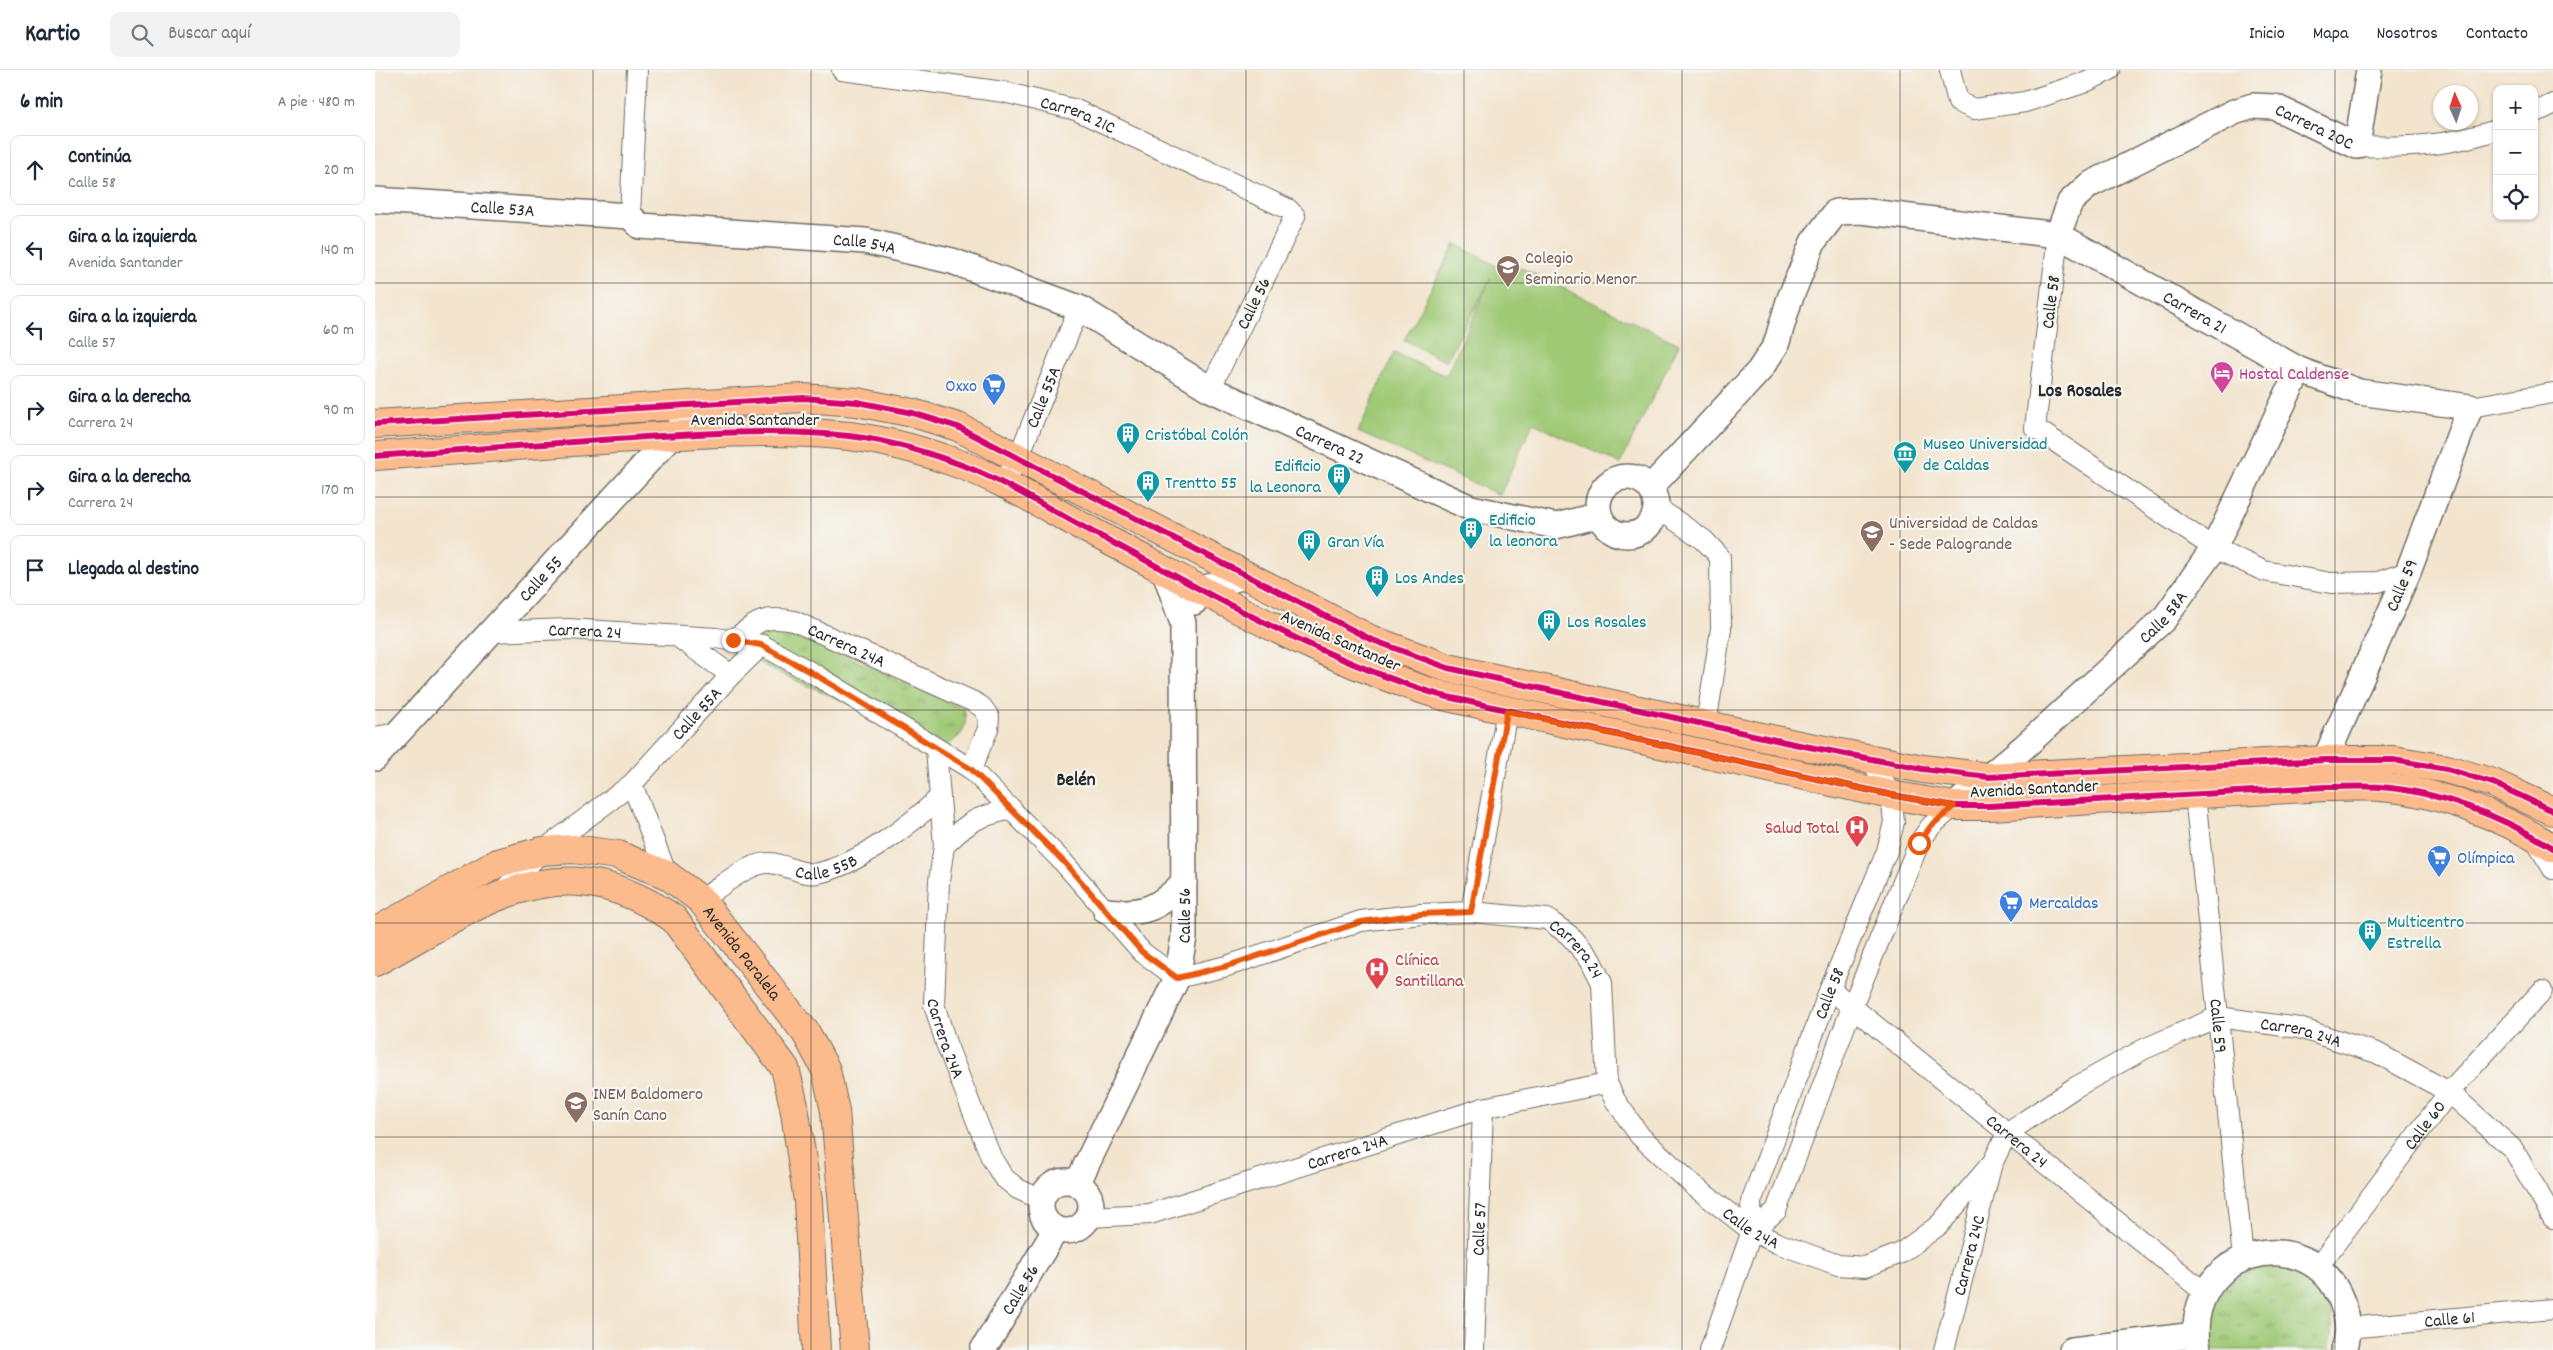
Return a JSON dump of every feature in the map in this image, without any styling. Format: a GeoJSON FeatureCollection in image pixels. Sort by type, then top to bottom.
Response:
{"type":"FeatureCollection","features":[{"type":"Feature","properties":{"kind":"main road","name":"Avenida Santander"},"geometry":{"type":"LineString","coordinates":[[375,424],[803,398],[857,402],[913,413],[958,427],[1204,556],[1247,575],[1369,639],[1448,668],[1872,761],[1988,777],[2325,760],[2393,760],[2447,769],[2493,783],[2553,811]]}},
{"type":"Feature","properties":{"kind":"main road","name":"Avenida Santander"},"geometry":{"type":"LineString","coordinates":[[375,456],[672,435],[780,432],[841,435],[914,450],[960,464],[1003,484],[1164,569],[1199,590],[1357,667],[1394,682],[1443,696],[1891,795],[1954,806],[1989,806],[2326,787],[2381,787],[2435,797],[2469,808],[2542,841]]}},
{"type":"Feature","properties":{"kind":"main road","name":"Avenida Paralela"},"geometry":{"type":"LineString","coordinates":[[375,932],[498,863],[542,851],[573,849],[618,854],[667,875],[701,900],[806,1033],[826,1070],[835,1111],[855,1350]]}},
{"type":"Feature","properties":{"kind":"main road","name":"Avenida Paralela"},"geometry":{"type":"LineString","coordinates":[[375,962],[499,895],[535,884],[569,880],[596,883],[621,890],[652,904],[674,919],[785,1068],[794,1106],[808,1201],[816,1350]]}},
{"type":"Feature","properties":{"kind":"street"},"geometry":{"type":"LineString","coordinates":[[635,221],[637,70]]}},
{"type":"Feature","properties":{"kind":"street","name":"Carrera 21C"},"geometry":{"type":"LineString","coordinates":[[842,70],[1004,92],[1076,110],[1289,209],[1295,216]]}},
{"type":"Feature","properties":{"kind":"street"},"geometry":{"type":"LineString","coordinates":[[1951,70],[1958,102],[1974,109],[2025,102],[2083,83],[2110,70]]}},
{"type":"Feature","properties":{"kind":"street"},"geometry":{"type":"LineString","coordinates":[[2357,146],[2369,70]]}},
{"type":"Feature","properties":{"kind":"street"},"geometry":{"type":"LineString","coordinates":[[2538,111],[2553,104]]}},
{"type":"Feature","properties":{"kind":"street","name":"Carrera 20C"},"geometry":{"type":"LineString","coordinates":[[2089,185],[2233,112],[2253,106],[2275,108],[2357,146],[2409,148],[2460,141],[2493,131]]}},
{"type":"Feature","properties":{"kind":"street","name":"Calle 58"},"geometry":{"type":"LineString","coordinates":[[2089,185],[2070,202],[2059,236],[2035,428],[2214,548]]}},
{"type":"Feature","properties":{"kind":"street","name":"Calle 53A"},"geometry":{"type":"LineString","coordinates":[[375,201],[635,221]]}},
{"type":"Feature","properties":{"kind":"street","name":"Carrera 21"},"geometry":{"type":"LineString","coordinates":[[1653,498],[1759,371],[1776,345],[1789,301],[1813,242],[1836,212],[1861,211],[2059,236],[2299,370],[2359,392],[2470,407],[2553,393]]}},
{"type":"Feature","properties":{"kind":"street","name":"Calle 56"},"geometry":{"type":"LineString","coordinates":[[1210,389],[1295,216]]}},
{"type":"Feature","properties":{"kind":"street","name":"Calle 54A"},"geometry":{"type":"LineString","coordinates":[[635,221],[865,241],[952,261],[1079,308]]}},
{"type":"Feature","properties":{"kind":"street","name":"Carrera 22"},"geometry":{"type":"LineString","coordinates":[[1079,308],[1210,389],[1471,508],[1556,526],[1599,515]]}},
{"type":"Feature","properties":{"kind":"street","name":"Calle 55A"},"geometry":{"type":"LineString","coordinates":[[1003,484],[1018,458],[1079,308]]}},
{"type":"Feature","properties":{"kind":"street","name":"Calle 58A"},"geometry":{"type":"LineString","coordinates":[[1954,806],[2164,619],[2214,548],[2299,370]]}},
{"type":"Feature","properties":{"kind":"street","name":"Calle 55"},"geometry":{"type":"LineString","coordinates":[[375,758],[386,735],[491,632],[672,435],[707,403]]}},
{"type":"Feature","properties":{"kind":"street","name":"Calle 59"},"geometry":{"type":"LineString","coordinates":[[2325,760],[2408,572],[2470,407]]}},
{"type":"Feature","properties":{"kind":"street"},"geometry":{"type":"LineString","coordinates":[[1653,498],[1649,526],[1631,535],[1611,530],[1604,524],[1599,515],[1600,495],[1613,480],[1623,477],[1643,481],[1653,498],[1704,540],[1721,557],[1721,629],[1707,724]]}},
{"type":"Feature","properties":{"kind":"street"},"geometry":{"type":"LineString","coordinates":[[2214,548],[2265,571],[2331,583],[2378,582],[2408,572]]}},
{"type":"Feature","properties":{"kind":"street","name":"Calle 56"},"geometry":{"type":"LineString","coordinates":[[1077,1184],[1177,978],[1184,936],[1183,623],[1164,569]]}},
{"type":"Feature","properties":{"kind":"street"},"geometry":{"type":"LineString","coordinates":[[1199,590],[1247,575]]}},
{"type":"Feature","properties":{"kind":"street","name":"Calle 56"},"geometry":{"type":"LineString","coordinates":[[1183,623],[1199,590]]}},
{"type":"Feature","properties":{"kind":"street","name":"Carrera 24A"},"geometry":{"type":"LineString","coordinates":[[733,640],[760,620],[776,617],[794,621],[974,702],[982,707],[989,717],[988,729],[971,769]]}},
{"type":"Feature","properties":{"kind":"street","name":"Carrera 24"},"geometry":{"type":"LineString","coordinates":[[491,632],[568,629],[733,640],[761,645],[814,674],[971,769],[1064,862],[1142,952],[1177,978],[1227,966],[1361,922],[1421,914],[1471,912],[1547,918],[1569,935],[1590,959],[1602,983],[1607,1083]]}},
{"type":"Feature","properties":{"kind":"street"},"geometry":{"type":"LineString","coordinates":[[678,637],[731,676]]}},
{"type":"Feature","properties":{"kind":"street","name":"Calle 55A"},"geometry":{"type":"LineString","coordinates":[[499,895],[542,851],[632,784],[761,645]]}},
{"type":"Feature","properties":{"kind":"street"},"geometry":{"type":"LineString","coordinates":[[1471,912],[1507,711]]}},
{"type":"Feature","properties":{"kind":"street","name":"Carrera 24A"},"geometry":{"type":"LineString","coordinates":[[936,749],[944,846],[939,880],[935,1004],[946,1043],[991,1157],[1003,1178],[1018,1189],[1041,1200]]}},
{"type":"Feature","properties":{"kind":"street","name":"Calle 58"},"geometry":{"type":"LineString","coordinates":[[1710,1350],[1752,1231],[1751,1202],[1830,989],[1887,851],[1894,822],[1891,795],[1872,761]]}},
{"type":"Feature","properties":{"kind":"street"},"geometry":{"type":"LineString","coordinates":[[632,784],[667,875]]}},
{"type":"Feature","properties":{"kind":"street","name":"Calle 59"},"geometry":{"type":"LineString","coordinates":[[2195,795],[2243,1258]]}},
{"type":"Feature","properties":{"kind":"street","name":"Calle 55B"},"geometry":{"type":"LineString","coordinates":[[701,900],[756,864],[770,863],[815,873],[843,867],[917,818],[939,797]]}},
{"type":"Feature","properties":{"kind":"street","name":"Calle 58"},"geometry":{"type":"LineString","coordinates":[[1752,1231],[1776,1211],[1852,1007],[1905,882],[1919,843],[1931,826],[1954,806]]}},
{"type":"Feature","properties":{"kind":"street"},"geometry":{"type":"LineString","coordinates":[[944,846],[966,824],[987,814],[1012,810]]}},
{"type":"Feature","properties":{"kind":"street"},"geometry":{"type":"LineString","coordinates":[[2542,841],[2553,869]]}},
{"type":"Feature","properties":{"kind":"street"},"geometry":{"type":"LineString","coordinates":[[1106,911],[1128,914],[1150,909],[1169,898],[1184,882]]}},
{"type":"Feature","properties":{"kind":"street","name":"Carrera 24"},"geometry":{"type":"LineString","coordinates":[[1830,989],[2205,1292]]}},
{"type":"Feature","properties":{"kind":"street","name":"Calle 60"},"geometry":{"type":"LineString","coordinates":[[2317,1268],[2449,1092],[2542,991]]}},
{"type":"Feature","properties":{"kind":"street"},"geometry":{"type":"LineString","coordinates":[[2007,1133],[2089,1080],[2144,1049],[2218,1017]]}},
{"type":"Feature","properties":{"kind":"street","name":"Carrera 24A"},"geometry":{"type":"LineString","coordinates":[[2218,1017],[2299,1028],[2377,1053],[2449,1092],[2513,1150],[2553,1218]]}},
{"type":"Feature","properties":{"kind":"street","name":"Carrera 24A"},"geometry":{"type":"LineString","coordinates":[[1088,1216],[1150,1214],[1483,1108],[1607,1083]]}},
{"type":"Feature","properties":{"kind":"street","name":"Calle 24A"},"geometry":{"type":"LineString","coordinates":[[1607,1083],[1615,1100],[1640,1136],[1694,1186],[1752,1231],[1777,1244],[1838,1265],[1865,1266],[1901,1253],[1939,1224],[1993,1162],[2007,1133]]}},
{"type":"Feature","properties":{"kind":"street","name":"Calle 57"},"geometry":{"type":"LineString","coordinates":[[1474,1350],[1483,1108]]}},
{"type":"Feature","properties":{"kind":"street","name":"Carrera 24C"},"geometry":{"type":"LineString","coordinates":[[1944,1350],[1993,1162]]}},
{"type":"Feature","properties":{"kind":"street"},"geometry":{"type":"LineString","coordinates":[[1064,1182],[1077,1184],[1088,1195],[1090,1209],[1088,1216],[1078,1228],[1071,1230],[1056,1229],[1043,1218],[1041,1200],[1051,1185],[1064,1182]]}},
{"type":"Feature","properties":{"kind":"street"},"geometry":{"type":"LineString","coordinates":[[1939,1224],[1950,1224],[1960,1227],[1968,1235],[1972,1245]]}},
{"type":"Feature","properties":{"kind":"street","name":"Calle 56"},"geometry":{"type":"LineString","coordinates":[[983,1350],[1056,1229]]}},
{"type":"Feature","properties":{"kind":"street"},"geometry":{"type":"LineString","coordinates":[[2072,1350],[2197,1342],[2199,1306],[2205,1292],[2215,1278],[2243,1258],[2262,1254],[2281,1254],[2300,1258],[2317,1268],[2330,1280],[2340,1296],[2346,1311],[2346,1339]]}},
{"type":"Feature","properties":{"kind":"street","name":"Calle 61"},"geometry":{"type":"LineString","coordinates":[[2346,1339],[2553,1309]]}},
{"type":"Feature","properties":{"kind":"green space"},"geometry":{"type":"Polygon","coordinates":[[[1455,244],[1497,266],[1503,259],[1679,344],[1620,464],[1533,423],[1500,495],[1358,432],[1394,353],[1446,376],[1491,278],[1446,362],[1404,340],[1455,244]]]}},
{"type":"Feature","properties":{"kind":"green space"},"geometry":{"type":"Polygon","coordinates":[[[773,628],[787,629],[964,709],[966,721],[963,731],[956,739],[945,745],[770,669],[759,662],[752,649],[758,634],[773,628]]]}},
{"type":"Feature","properties":{"kind":"green space"},"geometry":{"type":"Polygon","coordinates":[[[2276,1267],[2299,1273],[2309,1279],[2324,1296],[2329,1306],[2331,1317],[2332,1339],[2329,1350],[2213,1350],[2210,1338],[2212,1313],[2216,1301],[2223,1291],[2241,1274],[2256,1269],[2276,1267]]]}},
{"type":"Feature","properties":{"kind":"cycle path"},"geometry":{"type":"LineString","coordinates":[[375,424],[803,398],[857,402],[913,413],[958,427],[1370,639],[1448,668],[1794,744],[1923,769],[1988,777],[2325,760],[2393,760],[2447,769],[2493,783],[2553,811]]}},
{"type":"Feature","properties":{"kind":"cycle path"},"geometry":{"type":"LineString","coordinates":[[375,456],[719,433],[809,433],[868,439],[899,445],[975,470],[1260,621],[1350,662],[1443,696],[1891,795],[1954,806],[1989,806],[2326,787],[2380,787],[2425,794],[2470,807],[2513,826],[2553,848]]}},
{"type":"Feature","properties":{"kind":"place","name":"Colegio Seminario Menor"},"geometry":{"type":"Point","coordinates":[1508,288]}},
{"type":"Feature","properties":{"kind":"place","name":"Hostal Caldense"},"geometry":{"type":"Point","coordinates":[2222,394]}},
{"type":"Feature","properties":{"kind":"place","name":"Oxxo"},"geometry":{"type":"Point","coordinates":[994,406]}},
{"type":"Feature","properties":{"kind":"place","name":"Cristóbal Colón"},"geometry":{"type":"Point","coordinates":[1128,455]}},
{"type":"Feature","properties":{"kind":"place","name":"Museo Universidad de Caldas"},"geometry":{"type":"Point","coordinates":[1905,474]}},
{"type":"Feature","properties":{"kind":"place","name":"Edificio la Leonora"},"geometry":{"type":"Point","coordinates":[1339,496]}},
{"type":"Feature","properties":{"kind":"place","name":"Trentto 55"},"geometry":{"type":"Point","coordinates":[1148,503]}},
{"type":"Feature","properties":{"kind":"place","name":"Edificio la leonora"},"geometry":{"type":"Point","coordinates":[1471,550]}},
{"type":"Feature","properties":{"kind":"place","name":"Universidad de Caldas - Sede Palogrande"},"geometry":{"type":"Point","coordinates":[1872,553]}},
{"type":"Feature","properties":{"kind":"place","name":"Gran Vía"},"geometry":{"type":"Point","coordinates":[1309,562]}},
{"type":"Feature","properties":{"kind":"place","name":"Los Andes"},"geometry":{"type":"Point","coordinates":[1377,598]}},
{"type":"Feature","properties":{"kind":"place","name":"Los Rosales"},"geometry":{"type":"Point","coordinates":[1549,642]}},
{"type":"Feature","properties":{"kind":"place","name":"Salud Total"},"geometry":{"type":"Point","coordinates":[1857,848]}},
{"type":"Feature","properties":{"kind":"place","name":"Olímpica"},"geometry":{"type":"Point","coordinates":[2439,878]}},
{"type":"Feature","properties":{"kind":"place","name":"Mercaldas"},"geometry":{"type":"Point","coordinates":[2011,923]}},
{"type":"Feature","properties":{"kind":"place","name":"Multicentro Estrella"},"geometry":{"type":"Point","coordinates":[2370,952]}},
{"type":"Feature","properties":{"kind":"place","name":"Clínica Santillana"},"geometry":{"type":"Point","coordinates":[1377,990]}},
{"type":"Feature","properties":{"kind":"place","name":"INEM Baldomero Sanín Cano"},"geometry":{"type":"Point","coordinates":[576,1124]}},
{"type":"Feature","properties":{"kind":"district","name":"Los Rosales"},"geometry":{"type":"Point","coordinates":[2080,389]}},
{"type":"Feature","properties":{"kind":"district","name":"Belén"},"geometry":{"type":"Point","coordinates":[1076,778]}},
{"type":"Feature","properties":{"kind":"route"},"geometry":{"type":"LineString","coordinates":[[733,640],[761,645],[814,674],[971,769],[1064,862],[1142,952],[1177,978],[1227,966],[1361,922],[1421,914],[1471,912],[1507,711],[1891,795],[1954,806],[1931,826],[1919,843]]}}]}
